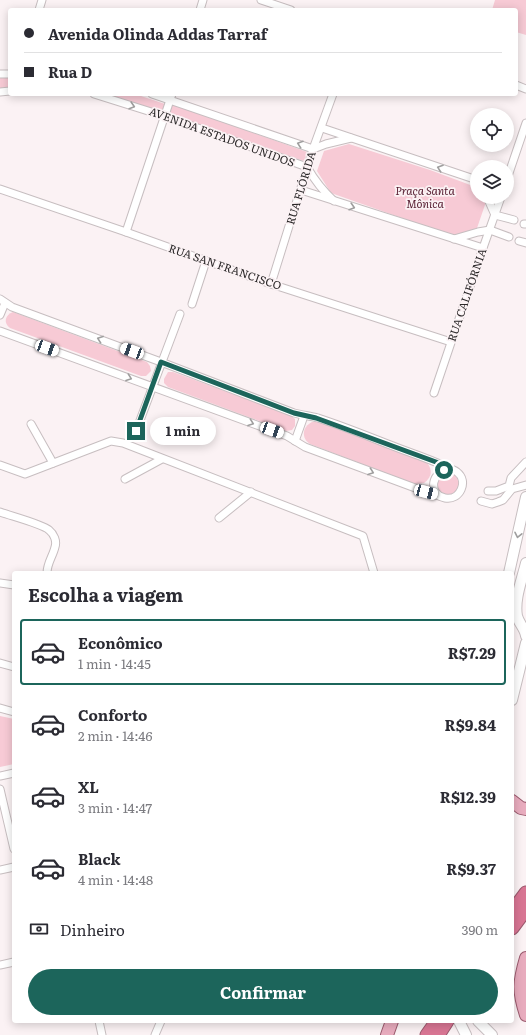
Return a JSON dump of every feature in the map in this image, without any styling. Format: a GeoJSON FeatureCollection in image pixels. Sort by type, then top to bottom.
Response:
{"type":"FeatureCollection","features":[{"type":"Feature","properties":{"kind":"highway"},"geometry":{"type":"LineString","coordinates":[[514,909],[526,893]]}},
{"type":"Feature","properties":{"kind":"highway"},"geometry":{"type":"LineString","coordinates":[[514,925],[526,909]]}},
{"type":"Feature","properties":{"kind":"highway"},"geometry":{"type":"LineString","coordinates":[[427,1035],[441,1026]]}},
{"type":"Feature","properties":{"kind":"main road"},"geometry":{"type":"LineString","coordinates":[[509,571],[526,497]]}},
{"type":"Feature","properties":{"kind":"main road"},"geometry":{"type":"LineString","coordinates":[[526,563],[515,621],[524,628],[526,636]]}},
{"type":"Feature","properties":{"kind":"main road"},"geometry":{"type":"LineString","coordinates":[[514,694],[523,666],[525,648]]}},
{"type":"Feature","properties":{"kind":"main road"},"geometry":{"type":"LineString","coordinates":[[514,803],[521,808],[526,809]]}},
{"type":"Feature","properties":{"kind":"main road"},"geometry":{"type":"LineString","coordinates":[[526,958],[520,977],[520,995],[526,1015]]}},
{"type":"Feature","properties":{"kind":"main road"},"geometry":{"type":"LineString","coordinates":[[387,1035],[391,1023]]}},
{"type":"Feature","properties":{"kind":"main road"},"geometry":{"type":"LineString","coordinates":[[460,1023],[466,1035]]}},
{"type":"Feature","properties":{"kind":"main road"},"geometry":{"type":"LineString","coordinates":[[480,1023],[492,1035]]}},
{"type":"Feature","properties":{"kind":"street"},"geometry":{"type":"LineString","coordinates":[[261,0],[285,8]]}},
{"type":"Feature","properties":{"kind":"street","name":"AVENIDA ESTADOS UNIDOS"},"geometry":{"type":"LineString","coordinates":[[100,96],[164,116],[307,167],[314,180],[334,201]]}},
{"type":"Feature","properties":{"kind":"street","name":"RUA FLÓRIDA"},"geometry":{"type":"LineString","coordinates":[[271,284],[302,190],[307,167],[333,96]]}},
{"type":"Feature","properties":{"kind":"street"},"geometry":{"type":"LineString","coordinates":[[126,232],[171,97]]}},
{"type":"Feature","properties":{"kind":"street","name":"AVENIDA ESTADOS UNIDOS"},"geometry":{"type":"LineString","coordinates":[[171,97],[313,149]]}},
{"type":"Feature","properties":{"kind":"street"},"geometry":{"type":"LineString","coordinates":[[513,160],[526,123]]}},
{"type":"Feature","properties":{"kind":"street"},"geometry":{"type":"LineString","coordinates":[[322,128],[470,178]]}},
{"type":"Feature","properties":{"kind":"street"},"geometry":{"type":"LineString","coordinates":[[313,149],[351,138]]}},
{"type":"Feature","properties":{"kind":"street","name":"RUA SAN FRANCISCO"},"geometry":{"type":"LineString","coordinates":[[0,189],[271,284],[451,342]]}},
{"type":"Feature","properties":{"kind":"street","name":"AVENIDA ESTADOS UNIDOS"},"geometry":{"type":"LineString","coordinates":[[302,190],[482,248]]}},
{"type":"Feature","properties":{"kind":"street"},"geometry":{"type":"LineString","coordinates":[[490,204],[495,215],[514,220]]}},
{"type":"Feature","properties":{"kind":"street","name":"RUA CALIFÓRNIA"},"geometry":{"type":"LineString","coordinates":[[434,393],[482,248],[499,204]]}},
{"type":"Feature","properties":{"kind":"street"},"geometry":{"type":"LineString","coordinates":[[454,239],[490,230],[509,237]]}},
{"type":"Feature","properties":{"kind":"street"},"geometry":{"type":"LineString","coordinates":[[192,304],[206,260]]}},
{"type":"Feature","properties":{"kind":"street"},"geometry":{"type":"LineString","coordinates":[[0,315],[3,301],[12,307],[304,416],[316,418],[436,462],[457,472],[463,483],[462,490],[458,495],[452,498],[446,498],[426,492],[305,447],[286,436],[0,331]]}},
{"type":"Feature","properties":{"kind":"street"},"geometry":{"type":"LineString","coordinates":[[136,431],[180,314]]}},
{"type":"Feature","properties":{"kind":"street"},"geometry":{"type":"LineString","coordinates":[[295,440],[304,416]]}},
{"type":"Feature","properties":{"kind":"street"},"geometry":{"type":"LineString","coordinates":[[31,424],[53,462]]}},
{"type":"Feature","properties":{"kind":"street"},"geometry":{"type":"LineString","coordinates":[[0,465],[25,474],[111,441],[123,443],[363,536],[373,571]]}},
{"type":"Feature","properties":{"kind":"street"},"geometry":{"type":"LineString","coordinates":[[125,479],[162,459]]}},
{"type":"Feature","properties":{"kind":"street"},"geometry":{"type":"LineString","coordinates":[[481,500],[493,503],[503,500],[511,484],[526,462]]}},
{"type":"Feature","properties":{"kind":"street"},"geometry":{"type":"LineString","coordinates":[[440,496],[435,491],[435,478],[438,473],[451,469]]}},
{"type":"Feature","properties":{"kind":"street"},"geometry":{"type":"LineString","coordinates":[[493,503],[489,490],[511,484],[526,485]]}},
{"type":"Feature","properties":{"kind":"street"},"geometry":{"type":"LineString","coordinates":[[219,518],[250,492]]}},
{"type":"Feature","properties":{"kind":"street"},"geometry":{"type":"LineString","coordinates":[[0,512],[45,527],[55,537],[55,546],[46,571]]}},
{"type":"Feature","properties":{"kind":"street"},"geometry":{"type":"LineString","coordinates":[[0,583],[12,585]]}},
{"type":"Feature","properties":{"kind":"street"},"geometry":{"type":"LineString","coordinates":[[0,663],[12,666]]}},
{"type":"Feature","properties":{"kind":"street"},"geometry":{"type":"LineString","coordinates":[[0,708],[12,711]]}},
{"type":"Feature","properties":{"kind":"street"},"geometry":{"type":"LineString","coordinates":[[0,776],[12,773]]}},
{"type":"Feature","properties":{"kind":"street"},"geometry":{"type":"LineString","coordinates":[[0,789],[12,840]]}},
{"type":"Feature","properties":{"kind":"street"},"geometry":{"type":"LineString","coordinates":[[0,870],[12,867]]}},
{"type":"Feature","properties":{"kind":"street"},"geometry":{"type":"LineString","coordinates":[[0,965],[12,962]]}},
{"type":"Feature","properties":{"kind":"street"},"geometry":{"type":"LineString","coordinates":[[99,1023],[102,1035]]}},
{"type":"Feature","properties":{"kind":"street"},"geometry":{"type":"LineString","coordinates":[[155,1035],[160,1023]]}},
{"type":"Feature","properties":{"kind":"green space"},"geometry":{"type":"Polygon","coordinates":[[[495,0],[526,0],[526,35],[518,33],[518,8],[493,8],[495,0]]]}},
{"type":"Feature","properties":{"kind":"green space"},"geometry":{"type":"Polygon","coordinates":[[[0,77],[8,77],[8,89],[0,90],[0,77]]]}},
{"type":"Feature","properties":{"kind":"green space"},"geometry":{"type":"Polygon","coordinates":[[[113,96],[141,96],[165,104],[163,113],[113,96]]]}},
{"type":"Feature","properties":{"kind":"green space"},"geometry":{"type":"Polygon","coordinates":[[[171,103],[307,152],[304,161],[167,115],[171,103]]]}},
{"type":"Feature","properties":{"kind":"green space","name":"Praça Santa Mônica"},"geometry":{"type":"Polygon","coordinates":[[[349,144],[430,170],[470,185],[470,204],[485,204],[477,228],[453,236],[331,193],[317,171],[324,151],[349,144]]]}},
{"type":"Feature","properties":{"kind":"green space"},"geometry":{"type":"Polygon","coordinates":[[[13,312],[147,362],[151,371],[146,376],[141,376],[10,328],[6,324],[6,319],[10,313],[13,312]]]}},
{"type":"Feature","properties":{"kind":"green space"},"geometry":{"type":"Polygon","coordinates":[[[168,372],[173,372],[290,415],[295,419],[295,426],[292,430],[286,431],[168,387],[164,383],[164,379],[168,372]]]}},
{"type":"Feature","properties":{"kind":"green space"},"geometry":{"type":"Polygon","coordinates":[[[312,422],[319,422],[332,426],[424,460],[429,466],[431,472],[429,478],[424,483],[414,484],[310,444],[305,439],[304,433],[306,427],[312,422]]]}},
{"type":"Feature","properties":{"kind":"green space"},"geometry":{"type":"Polygon","coordinates":[[[448,473],[456,476],[459,484],[456,492],[448,495],[440,492],[437,484],[440,476],[448,473]]]}},
{"type":"Feature","properties":{"kind":"green space"},"geometry":{"type":"Polygon","coordinates":[[[0,716],[12,719],[12,764],[0,767],[0,716]]]}},
{"type":"Feature","properties":{"kind":"route"},"geometry":{"type":"LineString","coordinates":[[136,431],[161,362],[294,413],[316,418],[436,462],[451,469],[444,470]]}}]}
